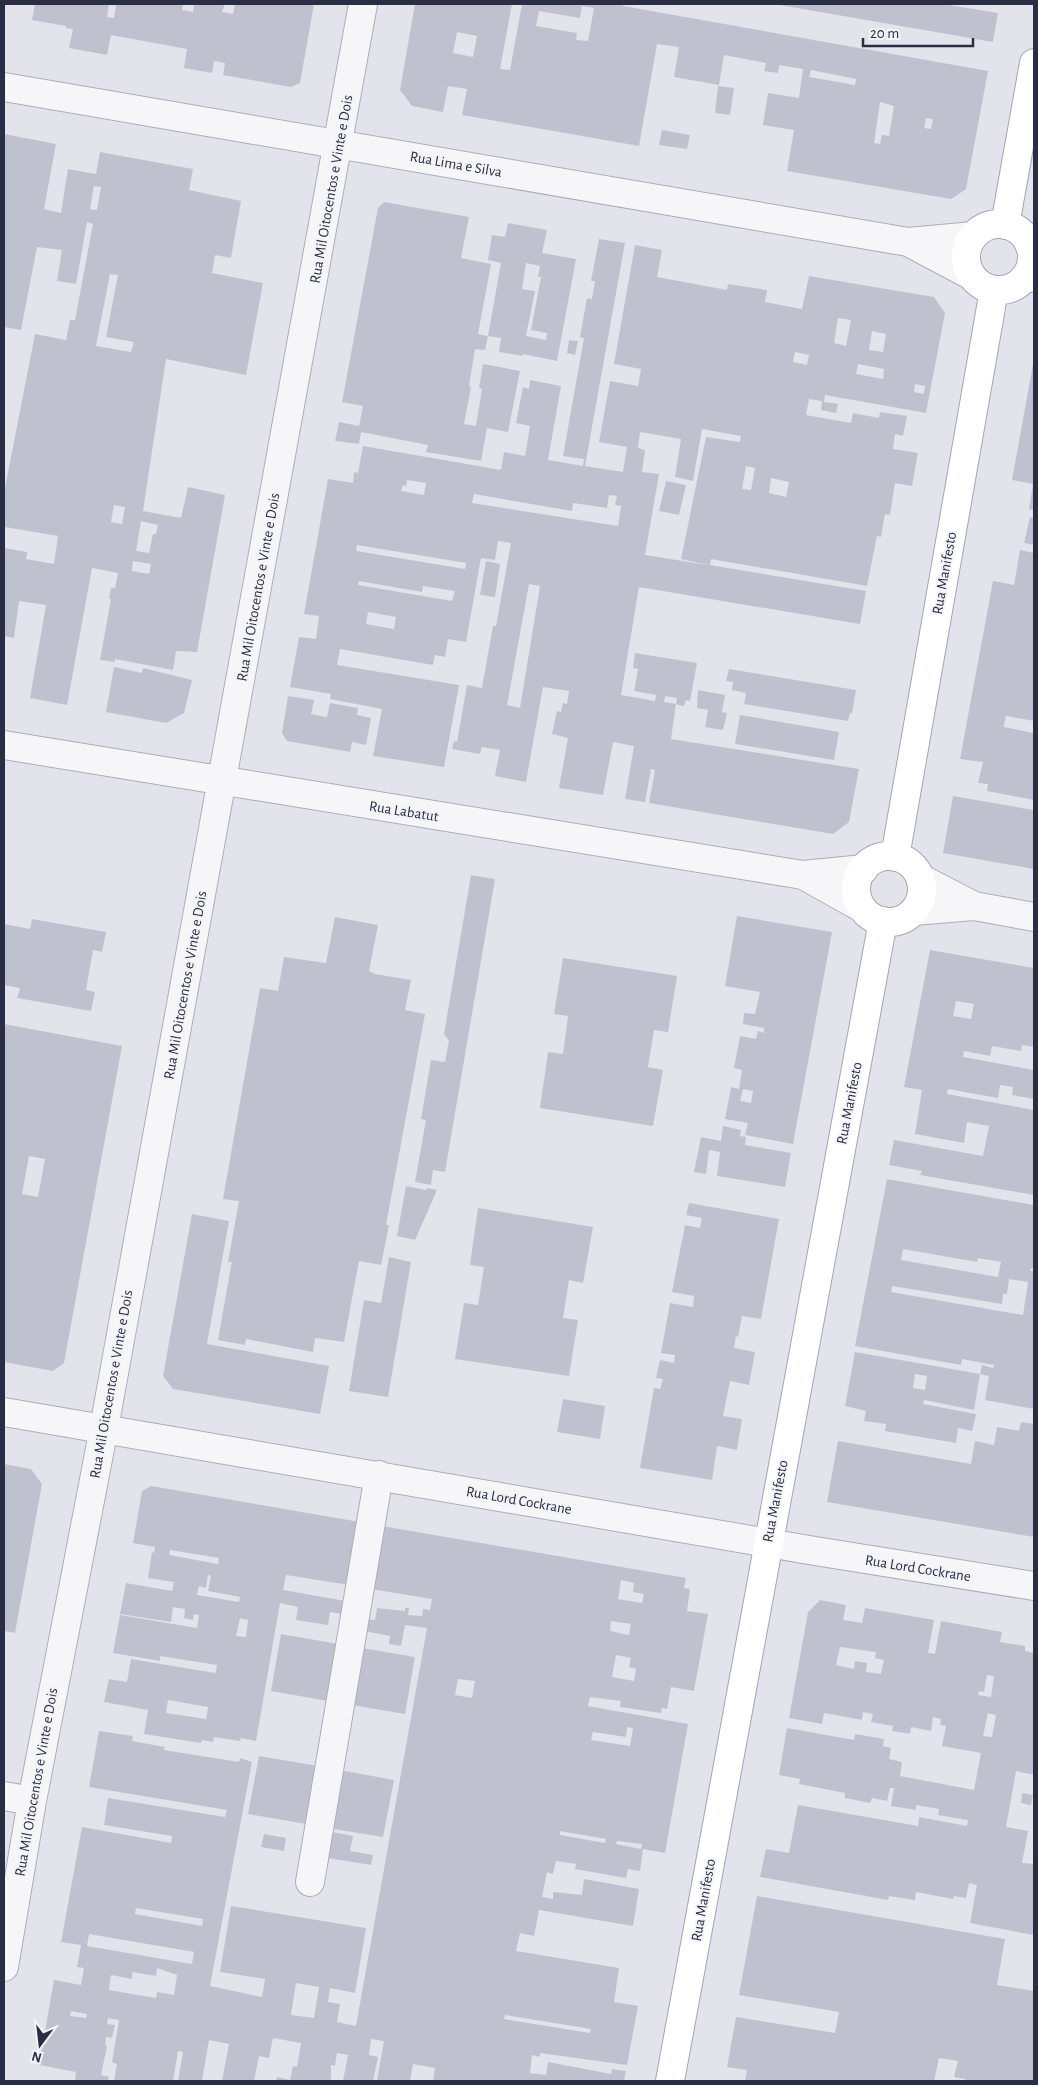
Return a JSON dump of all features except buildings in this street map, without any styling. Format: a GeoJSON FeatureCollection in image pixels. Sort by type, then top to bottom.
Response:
{"type":"FeatureCollection","features":[{"type":"Feature","properties":{"kind":"main road"},"geometry":{"type":"LineString","coordinates":[[1005,225],[1034,63]]}},
{"type":"Feature","properties":{"kind":"main road"},"geometry":{"type":"LineString","coordinates":[[1005,225],[1023,235],[1032,245],[1029,278],[1005,289],[983,283],[967,267],[966,256],[968,245],[974,236],[988,226],[1005,225]]}},
{"type":"Feature","properties":{"kind":"main road","name":"Rua Manifesto"},"geometry":{"type":"LineString","coordinates":[[895,857],[983,283]]}},
{"type":"Feature","properties":{"kind":"main road"},"geometry":{"type":"LineString","coordinates":[[895,857],[906,861],[914,868],[923,886],[922,895],[914,911],[901,920],[873,915],[857,899],[858,877],[864,869],[878,858],[895,857]]}},
{"type":"Feature","properties":{"kind":"main road","name":"Rua Manifesto"},"geometry":{"type":"LineString","coordinates":[[670,2081],[768,1543],[873,915]]}},
{"type":"Feature","properties":{"kind":"street","name":"Rua Mil Oitocentos e Vinte e Dois"},"geometry":{"type":"LineString","coordinates":[[4,1966],[32,1801],[104,1428],[363,4]]}},
{"type":"Feature","properties":{"kind":"street","name":"Rua Lima e Silva"},"geometry":{"type":"LineString","coordinates":[[4,87],[908,242],[974,236]]}},
{"type":"Feature","properties":{"kind":"street","name":"Rua Lima e Silva"},"geometry":{"type":"LineString","coordinates":[[908,242],[983,283]]}},
{"type":"Feature","properties":{"kind":"street","name":"Rua Labatut"},"geometry":{"type":"LineString","coordinates":[[4,745],[804,875],[864,869]]}},
{"type":"Feature","properties":{"kind":"street","name":"Rua Labatut"},"geometry":{"type":"LineString","coordinates":[[804,875],[873,915]]}},
{"type":"Feature","properties":{"kind":"street"},"geometry":{"type":"LineString","coordinates":[[920,878],[974,906]]}},
{"type":"Feature","properties":{"kind":"street"},"geometry":{"type":"LineString","coordinates":[[914,911],[974,906],[1034,917]]}},
{"type":"Feature","properties":{"kind":"street","name":"Rua Lord Cockrane"},"geometry":{"type":"LineString","coordinates":[[4,1412],[768,1543],[1034,1586]]}},
{"type":"Feature","properties":{"kind":"street"},"geometry":{"type":"LineString","coordinates":[[310,1882],[379,1475]]}},
{"type":"Feature","properties":{"kind":"street"},"geometry":{"type":"LineString","coordinates":[[4,1796],[32,1801]]}}]}
